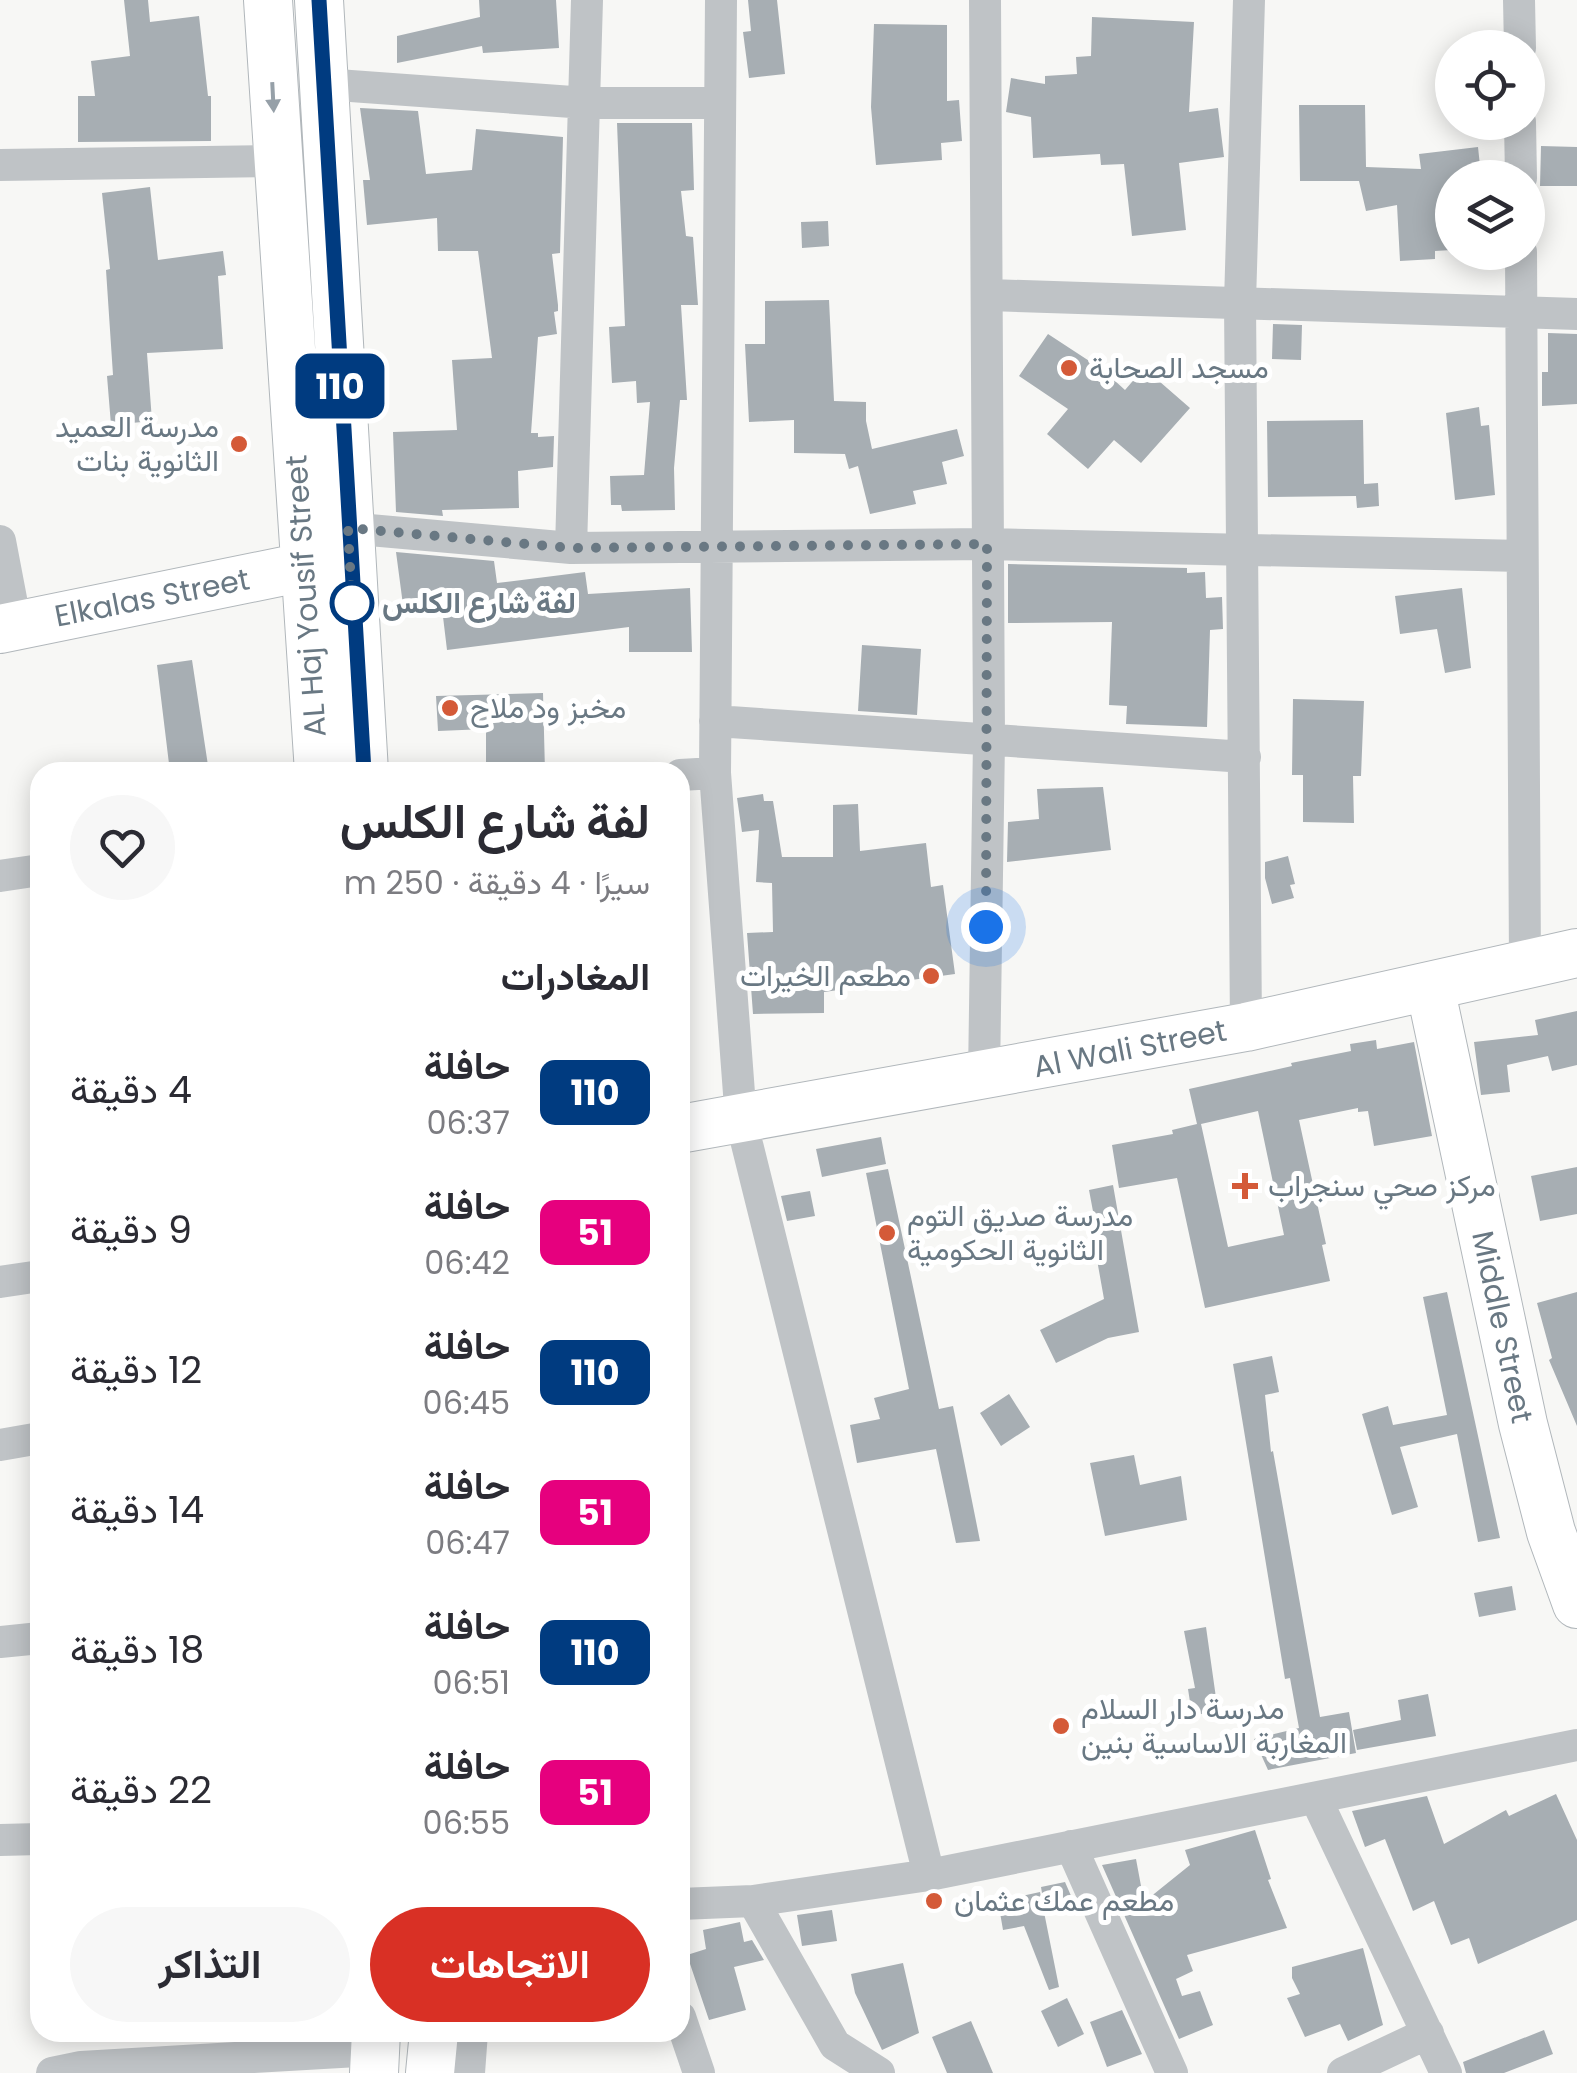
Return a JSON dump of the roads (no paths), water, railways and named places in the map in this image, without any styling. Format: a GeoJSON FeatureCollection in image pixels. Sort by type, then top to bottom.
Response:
{"type":"FeatureCollection","features":[{"type":"Feature","properties":{"kind":"street","name":"AL Haj Yousif Street"},"geometry":{"type":"LineString","coordinates":[[268,0],[318,762]]}},
{"type":"Feature","properties":{"kind":"street","name":"AL Haj Yousif Street"},"geometry":{"type":"LineString","coordinates":[[319,0],[363,762]]}},
{"type":"Feature","properties":{"kind":"street"},"geometry":{"type":"LineString","coordinates":[[571,548],[587,0]]}},
{"type":"Feature","properties":{"kind":"street"},"geometry":{"type":"LineString","coordinates":[[721,0],[715,721],[741,1120],[929,1875]]}},
{"type":"Feature","properties":{"kind":"street"},"geometry":{"type":"LineString","coordinates":[[984,1076],[988,740],[985,0]]}},
{"type":"Feature","properties":{"kind":"street"},"geometry":{"type":"LineString","coordinates":[[1246,1027],[1240,302],[1249,0]]}},
{"type":"Feature","properties":{"kind":"street"},"geometry":{"type":"LineString","coordinates":[[1519,0],[1520,30]]}},
{"type":"Feature","properties":{"kind":"street"},"geometry":{"type":"LineString","coordinates":[[324,84],[586,103],[720,103]]}},
{"type":"Feature","properties":{"kind":"street"},"geometry":{"type":"LineString","coordinates":[[0,165],[276,161]]}},
{"type":"Feature","properties":{"kind":"street"},"geometry":{"type":"LineString","coordinates":[[1521,270],[1526,965]]}},
{"type":"Feature","properties":{"kind":"street"},"geometry":{"type":"LineString","coordinates":[[988,295],[1577,314]]}},
{"type":"Feature","properties":{"kind":"street"},"geometry":{"type":"LineString","coordinates":[[348,528],[571,548],[987,544],[1522,556]]}},
{"type":"Feature","properties":{"kind":"street"},"geometry":{"type":"LineString","coordinates":[[0,541],[8,627]]}},
{"type":"Feature","properties":{"kind":"street","name":"Elkalas Street"},"geometry":{"type":"LineString","coordinates":[[8,627],[304,567]]}},
{"type":"Feature","properties":{"kind":"street"},"geometry":{"type":"LineString","coordinates":[[715,721],[1245,757]]}},
{"type":"Feature","properties":{"kind":"street"},"geometry":{"type":"LineString","coordinates":[[690,774],[716,773]]}},
{"type":"Feature","properties":{"kind":"street"},"geometry":{"type":"LineString","coordinates":[[0,876],[30,872]]}},
{"type":"Feature","properties":{"kind":"street","name":"Al Wali Street"},"geometry":{"type":"LineString","coordinates":[[690,1128],[1246,1027],[1577,953]]}},
{"type":"Feature","properties":{"kind":"street","name":"Middle Street"},"geometry":{"type":"LineString","coordinates":[[1430,987],[1523,1424],[1551,1532],[1577,1604]]}},
{"type":"Feature","properties":{"kind":"street"},"geometry":{"type":"LineString","coordinates":[[0,1282],[30,1278]]}},
{"type":"Feature","properties":{"kind":"street"},"geometry":{"type":"LineString","coordinates":[[0,1445],[30,1440]]}},
{"type":"Feature","properties":{"kind":"street"},"geometry":{"type":"LineString","coordinates":[[0,1642],[30,1639]]}},
{"type":"Feature","properties":{"kind":"street"},"geometry":{"type":"LineString","coordinates":[[690,1904],[753,1902],[929,1875],[1577,1745]]}},
{"type":"Feature","properties":{"kind":"street"},"geometry":{"type":"LineString","coordinates":[[1316,1799],[1446,2073]]}},
{"type":"Feature","properties":{"kind":"street"},"geometry":{"type":"LineString","coordinates":[[0,1840],[30,1839]]}},
{"type":"Feature","properties":{"kind":"street"},"geometry":{"type":"LineString","coordinates":[[1071,1846],[1172,2073]]}},
{"type":"Feature","properties":{"kind":"street"},"geometry":{"type":"LineString","coordinates":[[753,1902],[836,2045],[879,2073]]}},
{"type":"Feature","properties":{"kind":"street"},"geometry":{"type":"LineString","coordinates":[[1344,2073],[1428,2033]]}},
{"type":"Feature","properties":{"kind":"street"},"geometry":{"type":"LineString","coordinates":[[430,2073],[433,2042]]}},
{"type":"Feature","properties":{"kind":"street"},"geometry":{"type":"LineString","coordinates":[[469,2073],[471,2042]]}},
{"type":"Feature","properties":{"kind":"street"},"geometry":{"type":"LineString","coordinates":[[688,2042],[699,2073]]}},
{"type":"Feature","properties":{"kind":"street"},"geometry":{"type":"LineString","coordinates":[[52,2073],[81,2068],[375,2052]]}},
{"type":"Feature","properties":{"kind":"place","name":"مسجد الصحابة"},"geometry":{"type":"Point","coordinates":[1069,368]}},
{"type":"Feature","properties":{"kind":"place","name":"مدرسة العميد الثانوية بنات"},"geometry":{"type":"Point","coordinates":[239,444]}},
{"type":"Feature","properties":{"kind":"place","name":"لفة شارع الكلس"},"geometry":{"type":"Point","coordinates":[352,603]}},
{"type":"Feature","properties":{"kind":"place","name":"مخبز ود ملاح"},"geometry":{"type":"Point","coordinates":[450,708]}},
{"type":"Feature","properties":{"kind":"place","name":"مطعم الخيرات"},"geometry":{"type":"Point","coordinates":[931,976]}},
{"type":"Feature","properties":{"kind":"place","name":"مركز صحي سنجراب"},"geometry":{"type":"Point","coordinates":[1245,1186]}},
{"type":"Feature","properties":{"kind":"place","name":"مدرسة صديق التوم الثانوية الحكومية"},"geometry":{"type":"Point","coordinates":[887,1233]}},
{"type":"Feature","properties":{"kind":"place","name":"مدرسة دار السلام المغاربة الاساسية بنين"},"geometry":{"type":"Point","coordinates":[1061,1726]}},
{"type":"Feature","properties":{"kind":"place","name":"مطعم عمك عثمان"},"geometry":{"type":"Point","coordinates":[934,1901]}}]}
